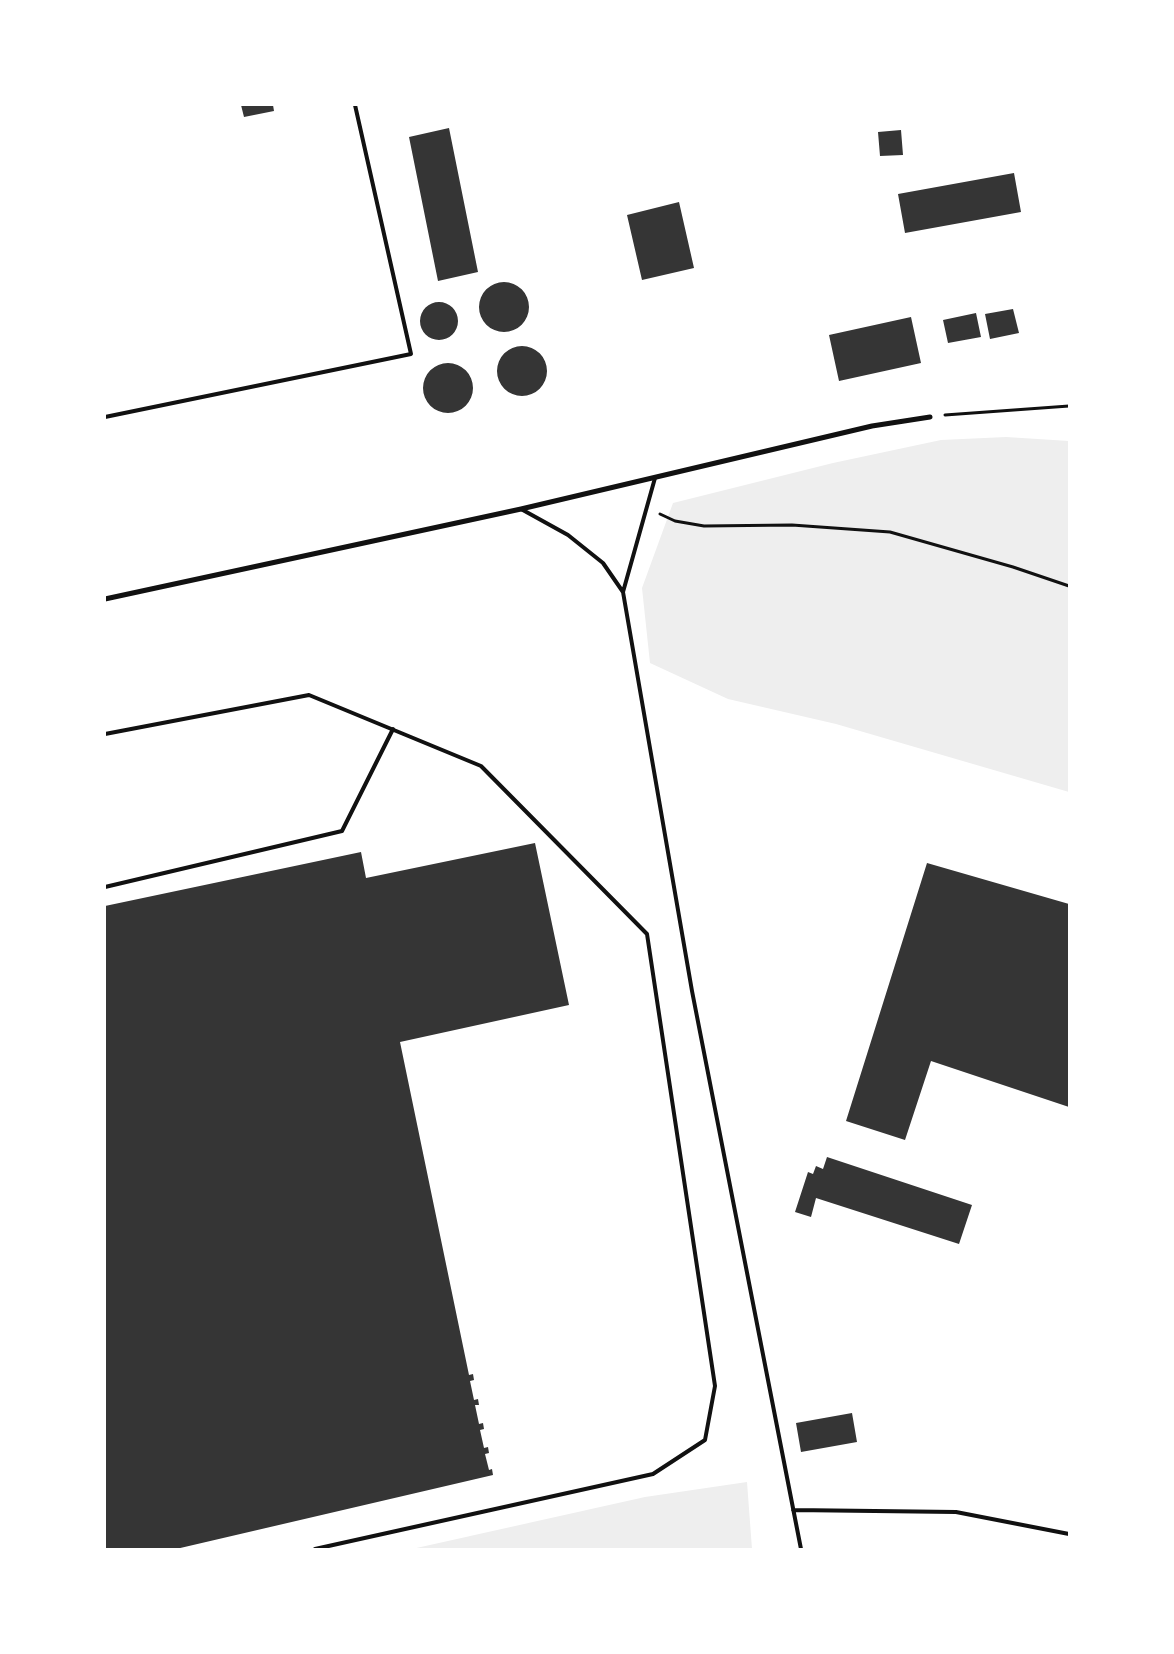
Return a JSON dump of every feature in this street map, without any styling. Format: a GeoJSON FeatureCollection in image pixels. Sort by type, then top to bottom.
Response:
{"type":"FeatureCollection","features":[{"type":"Feature","properties":{"kind":"street"},"geometry":{"type":"LineString","coordinates":[[105,599],[521,509],[872,426],[930,417]]}},
{"type":"Feature","properties":{"kind":"lane"},"geometry":{"type":"LineString","coordinates":[[105,417],[411,354],[356,105]]}},
{"type":"Feature","properties":{"kind":"lane"},"geometry":{"type":"LineString","coordinates":[[622,592],[655,478]]}},
{"type":"Feature","properties":{"kind":"lane"},"geometry":{"type":"LineString","coordinates":[[521,509],[568,535],[603,563],[622,592],[692,991],[801,1549]]}},
{"type":"Feature","properties":{"kind":"lane"},"geometry":{"type":"LineString","coordinates":[[105,734],[309,695],[482,766],[647,934],[715,1386],[705,1440],[653,1474],[315,1549]]}},
{"type":"Feature","properties":{"kind":"lane"},"geometry":{"type":"LineString","coordinates":[[105,887],[342,831],[393,729]]}},
{"type":"Feature","properties":{"kind":"lane"},"geometry":{"type":"LineString","coordinates":[[793,1510],[956,1512],[1069,1534]]}},
{"type":"Feature","properties":{"kind":"path"},"geometry":{"type":"LineString","coordinates":[[930,417],[1069,406]]}},
{"type":"Feature","properties":{"kind":"path"},"geometry":{"type":"LineString","coordinates":[[646,508],[675,521],[704,526],[792,525],[890,532],[1013,567],[1069,586]]}},
{"type":"Feature","properties":{"kind":"shaded area"},"geometry":{"type":"Polygon","coordinates":[[[1006,437],[1069,441],[1069,792],[836,724],[728,699],[650,663],[642,588],[673,503],[833,463],[941,440],[1006,437]]]}},
{"type":"Feature","properties":{"kind":"shaded area"},"geometry":{"type":"Polygon","coordinates":[[[747,1482],[752,1549],[412,1549],[645,1497],[747,1482]]]}},
{"type":"Feature","properties":{"kind":"building"},"geometry":{"type":"Polygon","coordinates":[[[241,105],[273,105],[274,111],[244,117],[241,105]]]}},
{"type":"Feature","properties":{"kind":"building"},"geometry":{"type":"Polygon","coordinates":[[[449,128],[478,272],[438,281],[409,137],[449,128]]]}},
{"type":"Feature","properties":{"kind":"building"},"geometry":{"type":"Polygon","coordinates":[[[901,130],[903,155],[880,156],[878,132],[901,130]]]}},
{"type":"Feature","properties":{"kind":"building"},"geometry":{"type":"Polygon","coordinates":[[[1014,173],[1021,212],[905,233],[898,194],[1014,173]]]}},
{"type":"Feature","properties":{"kind":"building"},"geometry":{"type":"Polygon","coordinates":[[[679,202],[694,268],[642,280],[627,215],[679,202]]]}},
{"type":"Feature","properties":{"kind":"building"},"geometry":{"type":"Polygon","coordinates":[[[504,282],[522,289],[529,307],[522,325],[504,332],[486,325],[479,307],[486,289],[504,282]]]}},
{"type":"Feature","properties":{"kind":"building"},"geometry":{"type":"Polygon","coordinates":[[[439,302],[452,308],[458,321],[452,334],[439,340],[426,334],[420,321],[426,308],[439,302]]]}},
{"type":"Feature","properties":{"kind":"building"},"geometry":{"type":"Polygon","coordinates":[[[1013,309],[1019,333],[990,339],[985,314],[1013,309]]]}},
{"type":"Feature","properties":{"kind":"building"},"geometry":{"type":"Polygon","coordinates":[[[976,313],[981,337],[948,343],[943,320],[976,313]]]}},
{"type":"Feature","properties":{"kind":"building"},"geometry":{"type":"Polygon","coordinates":[[[911,317],[921,363],[839,381],[829,335],[911,317]]]}},
{"type":"Feature","properties":{"kind":"building"},"geometry":{"type":"Polygon","coordinates":[[[522,346],[536,350],[543,357],[547,371],[543,385],[536,392],[522,396],[508,392],[501,385],[497,371],[501,357],[508,350],[522,346]]]}},
{"type":"Feature","properties":{"kind":"building"},"geometry":{"type":"Polygon","coordinates":[[[448,363],[466,370],[473,388],[466,406],[448,413],[430,406],[423,388],[430,370],[448,363]]]}},
{"type":"Feature","properties":{"kind":"building"},"geometry":{"type":"Polygon","coordinates":[[[535,843],[569,1005],[400,1042],[469,1375],[473,1374],[474,1380],[470,1381],[474,1400],[478,1399],[479,1405],[475,1405],[479,1424],[483,1423],[484,1429],[480,1430],[484,1448],[488,1447],[489,1453],[485,1454],[489,1470],[492,1469],[493,1475],[176,1549],[105,1549],[105,906],[361,852],[366,878],[535,843]]]}},
{"type":"Feature","properties":{"kind":"building"},"geometry":{"type":"Polygon","coordinates":[[[927,863],[1069,904],[1069,1107],[931,1061],[905,1140],[846,1121],[927,863]]]}},
{"type":"Feature","properties":{"kind":"building"},"geometry":{"type":"Polygon","coordinates":[[[827,1157],[972,1205],[959,1244],[816,1198],[811,1217],[795,1212],[808,1172],[813,1174],[816,1166],[823,1169],[827,1157]]]}},
{"type":"Feature","properties":{"kind":"building"},"geometry":{"type":"Polygon","coordinates":[[[852,1413],[857,1442],[801,1452],[796,1423],[852,1413]]]}}]}
